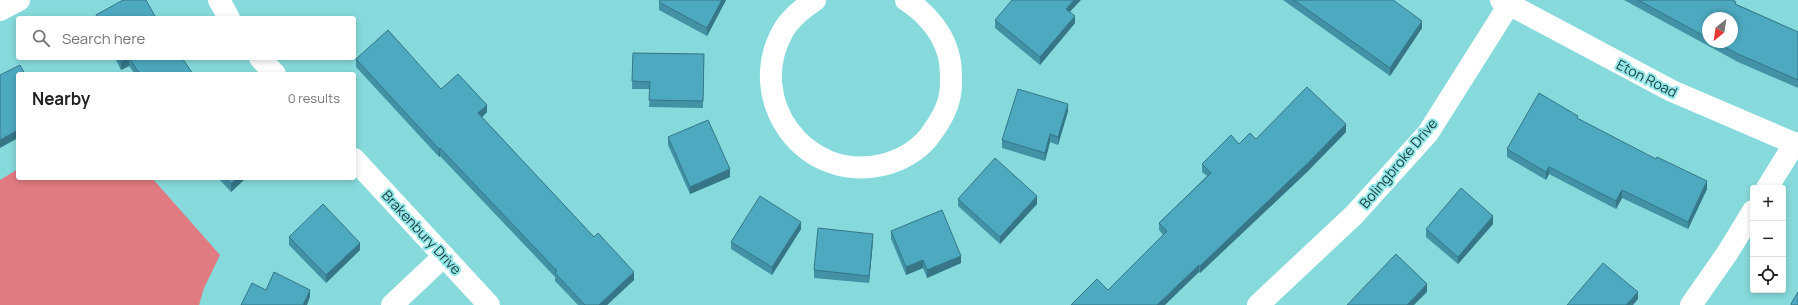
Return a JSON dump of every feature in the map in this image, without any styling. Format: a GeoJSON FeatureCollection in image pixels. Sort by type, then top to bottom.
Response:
{"type":"FeatureCollection","features":[{"type":"Feature","properties":{"kind":"street"},"geometry":{"type":"LineString","coordinates":[[0,10],[19,0]]}},
{"type":"Feature","properties":{"kind":"street"},"geometry":{"type":"LineString","coordinates":[[219,0],[228,16]]}},
{"type":"Feature","properties":{"kind":"street"},"geometry":{"type":"LineString","coordinates":[[815,0],[800,10],[783,31],[773,55],[770,81],[775,107],[787,131],[809,152],[837,165],[867,168],[896,162],[922,145],[941,121],[951,92],[950,62],[940,33],[919,3]]}},
{"type":"Feature","properties":{"kind":"street","name":"Eton Road"},"geometry":{"type":"LineString","coordinates":[[1507,2],[1672,91],[1797,144]]}},
{"type":"Feature","properties":{"kind":"street","name":"Bolingbroke Drive"},"geometry":{"type":"LineString","coordinates":[[1258,305],[1354,215],[1428,132],[1507,2]]}},
{"type":"Feature","properties":{"kind":"street"},"geometry":{"type":"LineString","coordinates":[[262,60],[272,72]]}},
{"type":"Feature","properties":{"kind":"street"},"geometry":{"type":"LineString","coordinates":[[1770,185],[1797,144]]}},
{"type":"Feature","properties":{"kind":"street","name":"Brakenbury Drive"},"geometry":{"type":"LineString","coordinates":[[356,161],[489,305]]}},
{"type":"Feature","properties":{"kind":"street"},"geometry":{"type":"LineString","coordinates":[[1691,305],[1728,252],[1750,217]]}},
{"type":"Feature","properties":{"kind":"street"},"geometry":{"type":"LineString","coordinates":[[392,305],[444,256]]}},
{"type":"Feature","properties":{"kind":"shaded area"},"geometry":{"type":"Polygon","coordinates":[[[16,170],[16,180],[154,180],[220,255],[204,288],[199,305],[0,305],[0,180],[16,170]]]}},
{"type":"Feature","properties":{"kind":"building"},"geometry":{"type":"Polygon","coordinates":[[[123,0],[146,0],[155,16],[96,16],[123,0]]]}},
{"type":"Feature","properties":{"kind":"building"},"geometry":{"type":"Polygon","coordinates":[[[660,0],[722,0],[707,28],[659,2],[660,0]]]}},
{"type":"Feature","properties":{"kind":"building"},"geometry":{"type":"Polygon","coordinates":[[[1012,0],[1074,0],[1066,9],[1075,16],[1040,57],[995,20],[1012,0]]]}},
{"type":"Feature","properties":{"kind":"building"},"geometry":{"type":"Polygon","coordinates":[[[1294,0],[1393,0],[1422,21],[1390,68],[1294,0]]]}},
{"type":"Feature","properties":{"kind":"building"},"geometry":{"type":"Polygon","coordinates":[[[1638,0],[1733,0],[1736,2],[1735,4],[1798,32],[1798,80],[1726,48],[1738,48],[1738,12],[1702,12],[1702,35],[1638,0]]]}},
{"type":"Feature","properties":{"kind":"building"},"geometry":{"type":"Polygon","coordinates":[[[388,30],[441,89],[458,74],[487,105],[478,113],[594,237],[598,233],[634,272],[599,305],[585,305],[555,273],[557,271],[440,148],[439,149],[356,59],[388,30]]]}},
{"type":"Feature","properties":{"kind":"building"},"geometry":{"type":"Polygon","coordinates":[[[633,53],[704,54],[703,101],[649,100],[650,82],[632,81],[633,53]]]}},
{"type":"Feature","properties":{"kind":"building"},"geometry":{"type":"Polygon","coordinates":[[[130,60],[183,60],[192,72],[139,72],[130,60]]]}},
{"type":"Feature","properties":{"kind":"building"},"geometry":{"type":"Polygon","coordinates":[[[20,65],[24,72],[16,72],[16,131],[0,140],[0,75],[20,65]]]}},
{"type":"Feature","properties":{"kind":"building"},"geometry":{"type":"Polygon","coordinates":[[[1307,87],[1346,124],[1308,163],[1200,266],[1199,265],[1157,305],[1071,305],[1097,279],[1108,290],[1167,231],[1159,223],[1211,173],[1202,164],[1231,135],[1239,144],[1250,133],[1256,139],[1307,87]]]}},
{"type":"Feature","properties":{"kind":"building"},"geometry":{"type":"Polygon","coordinates":[[[1018,89],[1068,104],[1058,137],[1050,134],[1045,153],[1002,140],[1018,89]]]}},
{"type":"Feature","properties":{"kind":"building"},"geometry":{"type":"Polygon","coordinates":[[[1539,93],[1578,116],[1577,118],[1656,159],[1657,157],[1707,181],[1688,222],[1622,190],[1616,201],[1549,167],[1546,172],[1507,149],[1539,93]]]}},
{"type":"Feature","properties":{"kind":"building"},"geometry":{"type":"Polygon","coordinates":[[[708,120],[730,169],[690,187],[668,137],[708,120]]]}},
{"type":"Feature","properties":{"kind":"building"},"geometry":{"type":"Polygon","coordinates":[[[995,158],[1037,196],[1000,237],[958,199],[995,158]]]}},
{"type":"Feature","properties":{"kind":"building"},"geometry":{"type":"Polygon","coordinates":[[[228,180],[235,180],[231,184],[228,180]]]}},
{"type":"Feature","properties":{"kind":"building"},"geometry":{"type":"Polygon","coordinates":[[[1461,188],[1493,216],[1458,257],[1426,229],[1461,188]]]}},
{"type":"Feature","properties":{"kind":"building"},"geometry":{"type":"Polygon","coordinates":[[[760,196],[801,222],[772,267],[731,242],[760,196]]]}},
{"type":"Feature","properties":{"kind":"building"},"geometry":{"type":"Polygon","coordinates":[[[323,204],[360,243],[326,275],[289,237],[323,204]]]}},
{"type":"Feature","properties":{"kind":"building"},"geometry":{"type":"Polygon","coordinates":[[[942,210],[961,256],[927,270],[923,260],[906,267],[891,231],[942,210]]]}},
{"type":"Feature","properties":{"kind":"building"},"geometry":{"type":"Polygon","coordinates":[[[818,228],[873,234],[869,276],[814,270],[818,228]]]}},
{"type":"Feature","properties":{"kind":"building"},"geometry":{"type":"Polygon","coordinates":[[[1396,254],[1427,284],[1407,305],[1347,305],[1396,254]]]}},
{"type":"Feature","properties":{"kind":"building"},"geometry":{"type":"Polygon","coordinates":[[[1603,263],[1638,292],[1626,305],[1567,305],[1603,263]]]}},
{"type":"Feature","properties":{"kind":"building"},"geometry":{"type":"Polygon","coordinates":[[[274,272],[310,290],[303,305],[241,305],[252,283],[266,290],[274,272]]]}},
{"type":"Feature","properties":{"kind":"building"},"geometry":{"type":"Polygon","coordinates":[[[1798,292],[1798,305],[1791,305],[1792,302],[1798,292]]]}}]}
